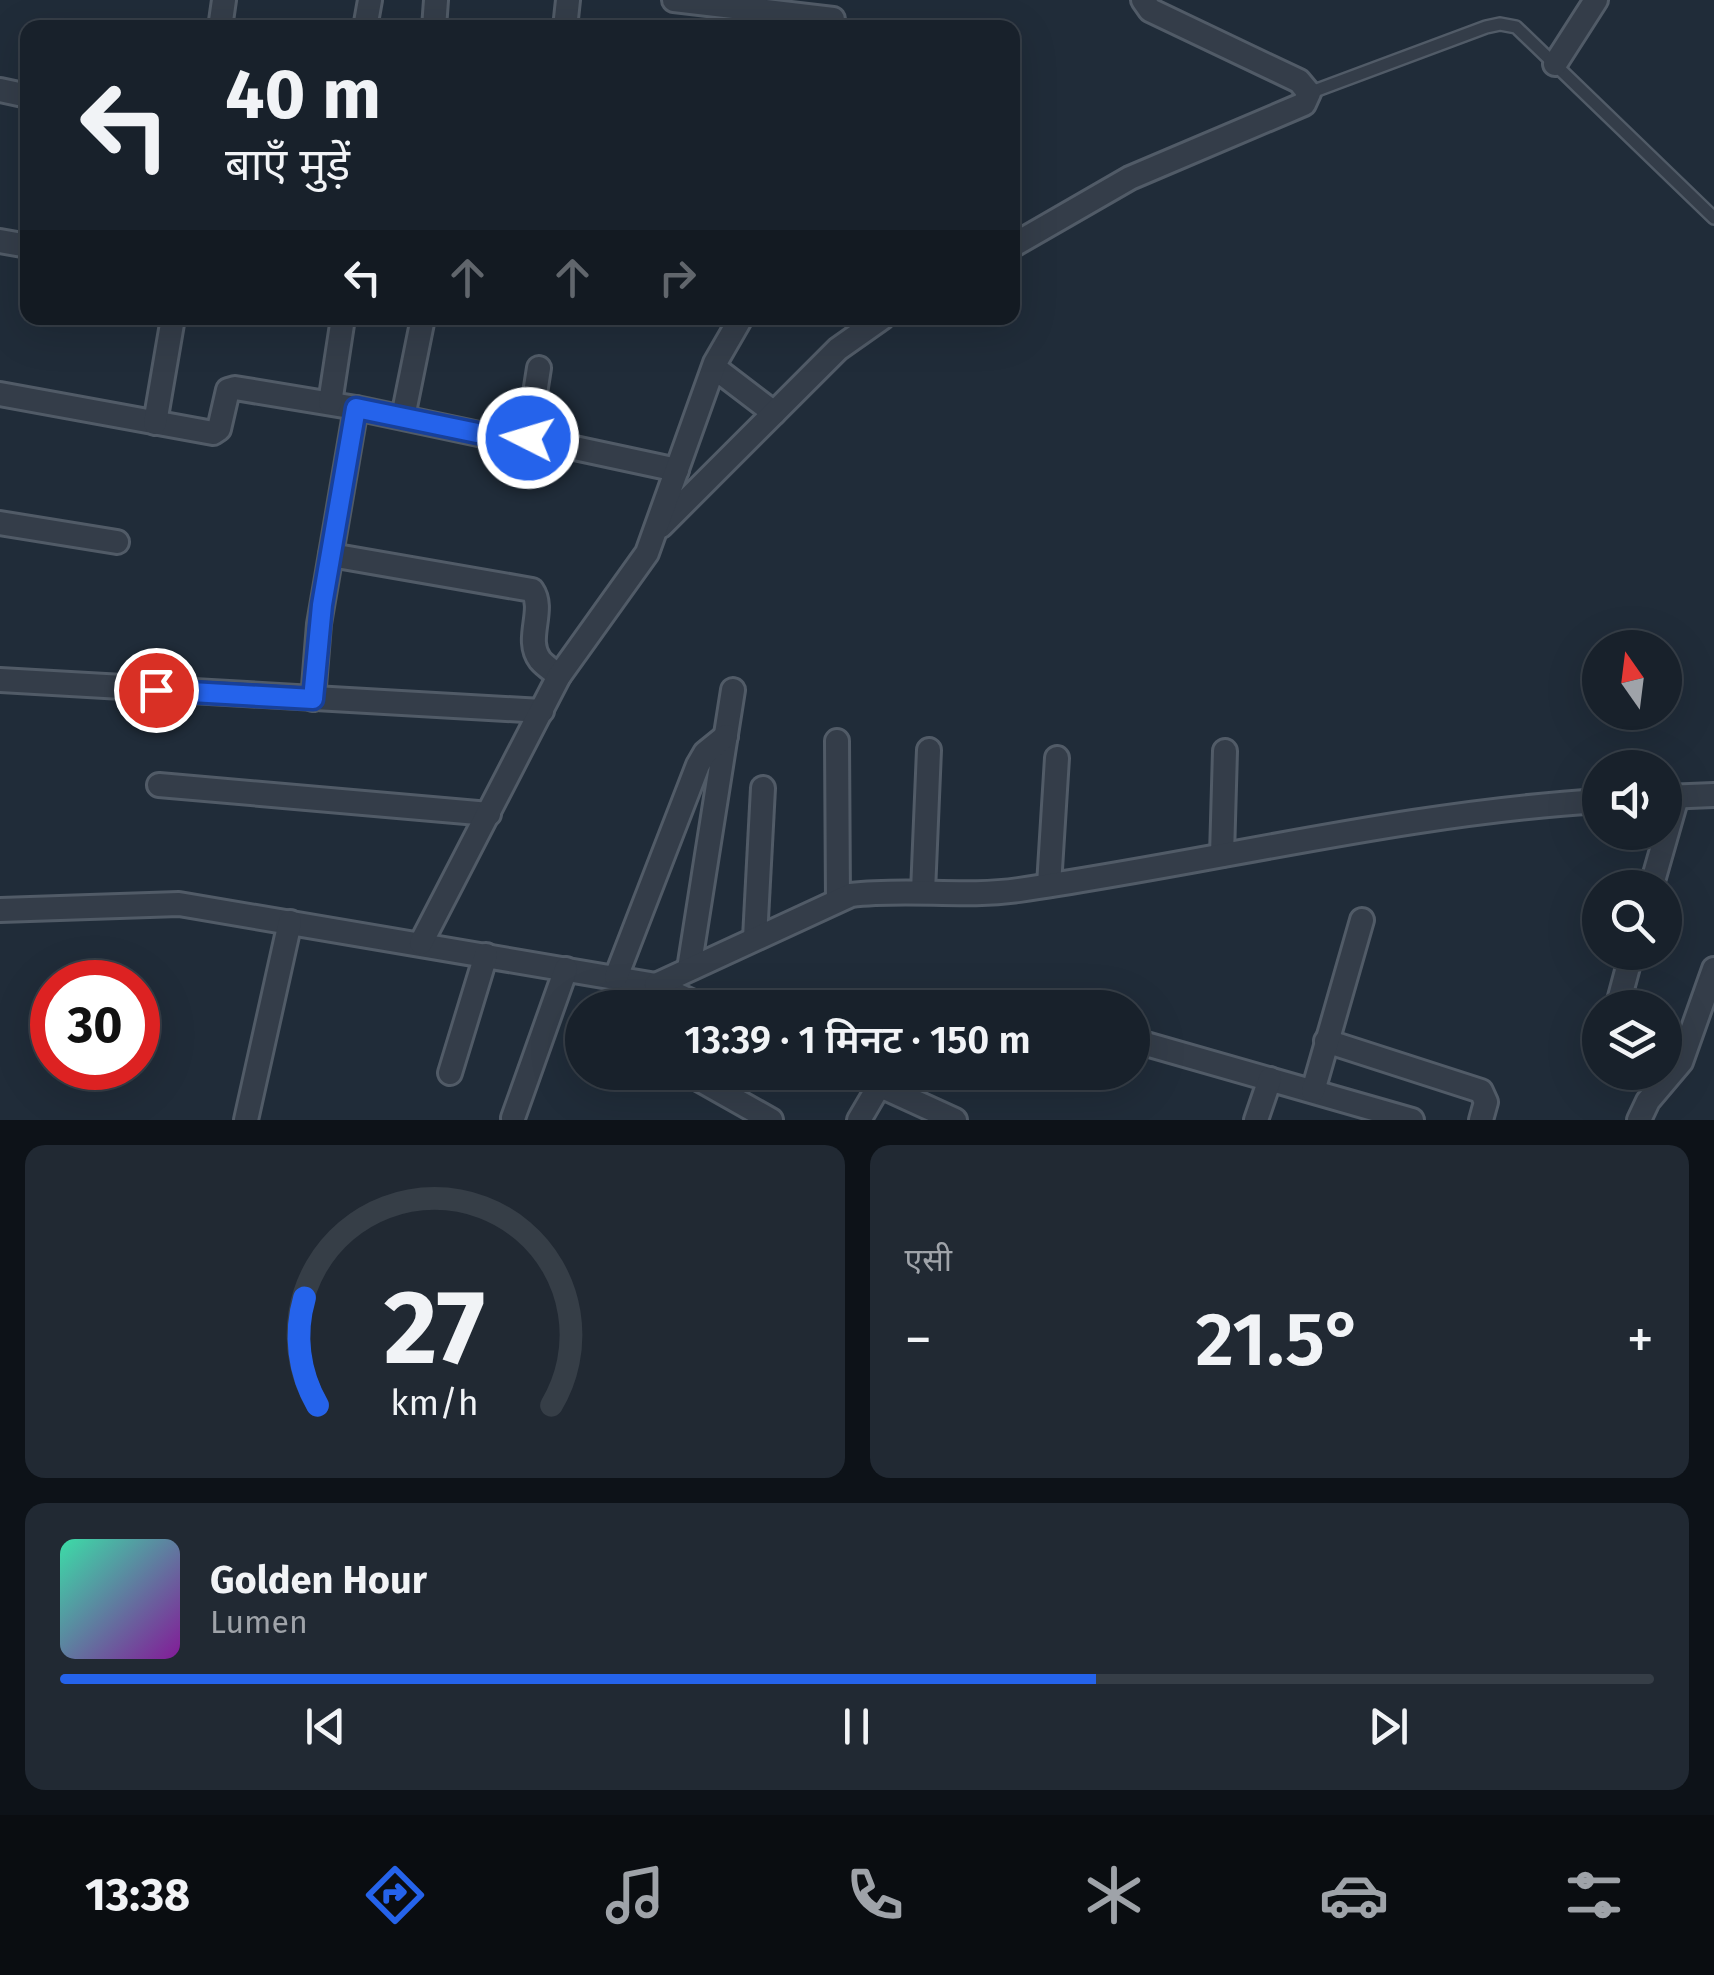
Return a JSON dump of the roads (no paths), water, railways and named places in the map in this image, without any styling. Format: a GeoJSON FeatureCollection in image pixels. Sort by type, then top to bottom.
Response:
{"type":"FeatureCollection","features":[{"type":"Feature","properties":{"kind":"street"},"geometry":{"type":"LineString","coordinates":[[674,0],[833,15]]}},
{"type":"Feature","properties":{"kind":"street"},"geometry":{"type":"LineString","coordinates":[[1020,241],[1130,178],[1304,104],[1309,93],[1298,81],[1150,10],[1143,0]]}},
{"type":"Feature","properties":{"kind":"street"},"geometry":{"type":"LineString","coordinates":[[1555,64],[1596,0]]}},
{"type":"Feature","properties":{"kind":"street"},"geometry":{"type":"LineString","coordinates":[[156,423],[172,325]]}},
{"type":"Feature","properties":{"kind":"street"},"geometry":{"type":"LineString","coordinates":[[330,404],[341,325]]}},
{"type":"Feature","properties":{"kind":"street"},"geometry":{"type":"LineString","coordinates":[[403,418],[423,325]]}},
{"type":"Feature","properties":{"kind":"street"},"geometry":{"type":"LineString","coordinates":[[421,943],[558,676],[647,553],[714,368],[737,325]]}},
{"type":"Feature","properties":{"kind":"street"},"geometry":{"type":"LineString","coordinates":[[655,532],[838,349],[872,325]]}},
{"type":"Feature","properties":{"kind":"street"},"geometry":{"type":"LineString","coordinates":[[528,438],[539,368]]}},
{"type":"Feature","properties":{"kind":"street"},"geometry":{"type":"LineString","coordinates":[[714,368],[774,413]]}},
{"type":"Feature","properties":{"kind":"street"},"geometry":{"type":"LineString","coordinates":[[0,394],[216,432],[231,388],[356,408],[521,442],[528,438],[678,470]]}},
{"type":"Feature","properties":{"kind":"street"},"geometry":{"type":"LineString","coordinates":[[313,699],[319,624],[356,408]]}},
{"type":"Feature","properties":{"kind":"street"},"geometry":{"type":"LineString","coordinates":[[0,523],[116,542]]}},
{"type":"Feature","properties":{"kind":"street"},"geometry":{"type":"LineString","coordinates":[[331,555],[532,590],[538,598],[534,644],[539,658],[558,676]]}},
{"type":"Feature","properties":{"kind":"street"},"geometry":{"type":"LineString","coordinates":[[0,680],[542,711]]}},
{"type":"Feature","properties":{"kind":"street"},"geometry":{"type":"LineString","coordinates":[[689,969],[733,690]]}},
{"type":"Feature","properties":{"kind":"street"},"geometry":{"type":"LineString","coordinates":[[616,978],[698,764],[726,736]]}},
{"type":"Feature","properties":{"kind":"street"},"geometry":{"type":"LineString","coordinates":[[838,741],[838,900]]}},
{"type":"Feature","properties":{"kind":"street"},"geometry":{"type":"LineString","coordinates":[[922,892],[929,750]]}},
{"type":"Feature","properties":{"kind":"street"},"geometry":{"type":"LineString","coordinates":[[1222,855],[1225,752]]}},
{"type":"Feature","properties":{"kind":"street"},"geometry":{"type":"LineString","coordinates":[[1049,885],[1057,758]]}},
{"type":"Feature","properties":{"kind":"street"},"geometry":{"type":"LineString","coordinates":[[160,785],[489,814]]}},
{"type":"Feature","properties":{"kind":"street"},"geometry":{"type":"LineString","coordinates":[[756,938],[764,788]]}},
{"type":"Feature","properties":{"kind":"street"},"geometry":{"type":"LineString","coordinates":[[1682,796],[1714,795]]}},
{"type":"Feature","properties":{"kind":"street"},"geometry":{"type":"LineString","coordinates":[[656,984],[838,900],[876,892],[998,892],[1484,810],[1582,802]]}},
{"type":"Feature","properties":{"kind":"street"},"geometry":{"type":"LineString","coordinates":[[0,910],[178,904],[656,984],[667,990]]}},
{"type":"Feature","properties":{"kind":"street"},"geometry":{"type":"LineString","coordinates":[[1314,1091],[1362,920]]}},
{"type":"Feature","properties":{"kind":"street"},"geometry":{"type":"LineString","coordinates":[[246,1120],[290,922]]}},
{"type":"Feature","properties":{"kind":"street"},"geometry":{"type":"LineString","coordinates":[[450,1073],[486,955]]}},
{"type":"Feature","properties":{"kind":"street"},"geometry":{"type":"LineString","coordinates":[[513,1118],[566,969]]}},
{"type":"Feature","properties":{"kind":"street"},"geometry":{"type":"LineString","coordinates":[[1639,1120],[1648,1101],[1681,1062],[1714,969]]}},
{"type":"Feature","properties":{"kind":"street"},"geometry":{"type":"LineString","coordinates":[[1326,1041],[1481,1091],[1486,1102],[1481,1120]]}},
{"type":"Feature","properties":{"kind":"street"},"geometry":{"type":"LineString","coordinates":[[1150,1045],[1407,1119]]}},
{"type":"Feature","properties":{"kind":"street"},"geometry":{"type":"LineString","coordinates":[[1256,1120],[1270,1079]]}},
{"type":"Feature","properties":{"kind":"street"},"geometry":{"type":"LineString","coordinates":[[718,1090],[771,1120]]}},
{"type":"Feature","properties":{"kind":"street"},"geometry":{"type":"LineString","coordinates":[[859,1120],[877,1090]]}},
{"type":"Feature","properties":{"kind":"street"},"geometry":{"type":"LineString","coordinates":[[888,1090],[955,1120]]}},
{"type":"Feature","properties":{"kind":"lane"},"geometry":{"type":"LineString","coordinates":[[1309,93],[1500,24],[1516,27],[1714,218]]}}]}
